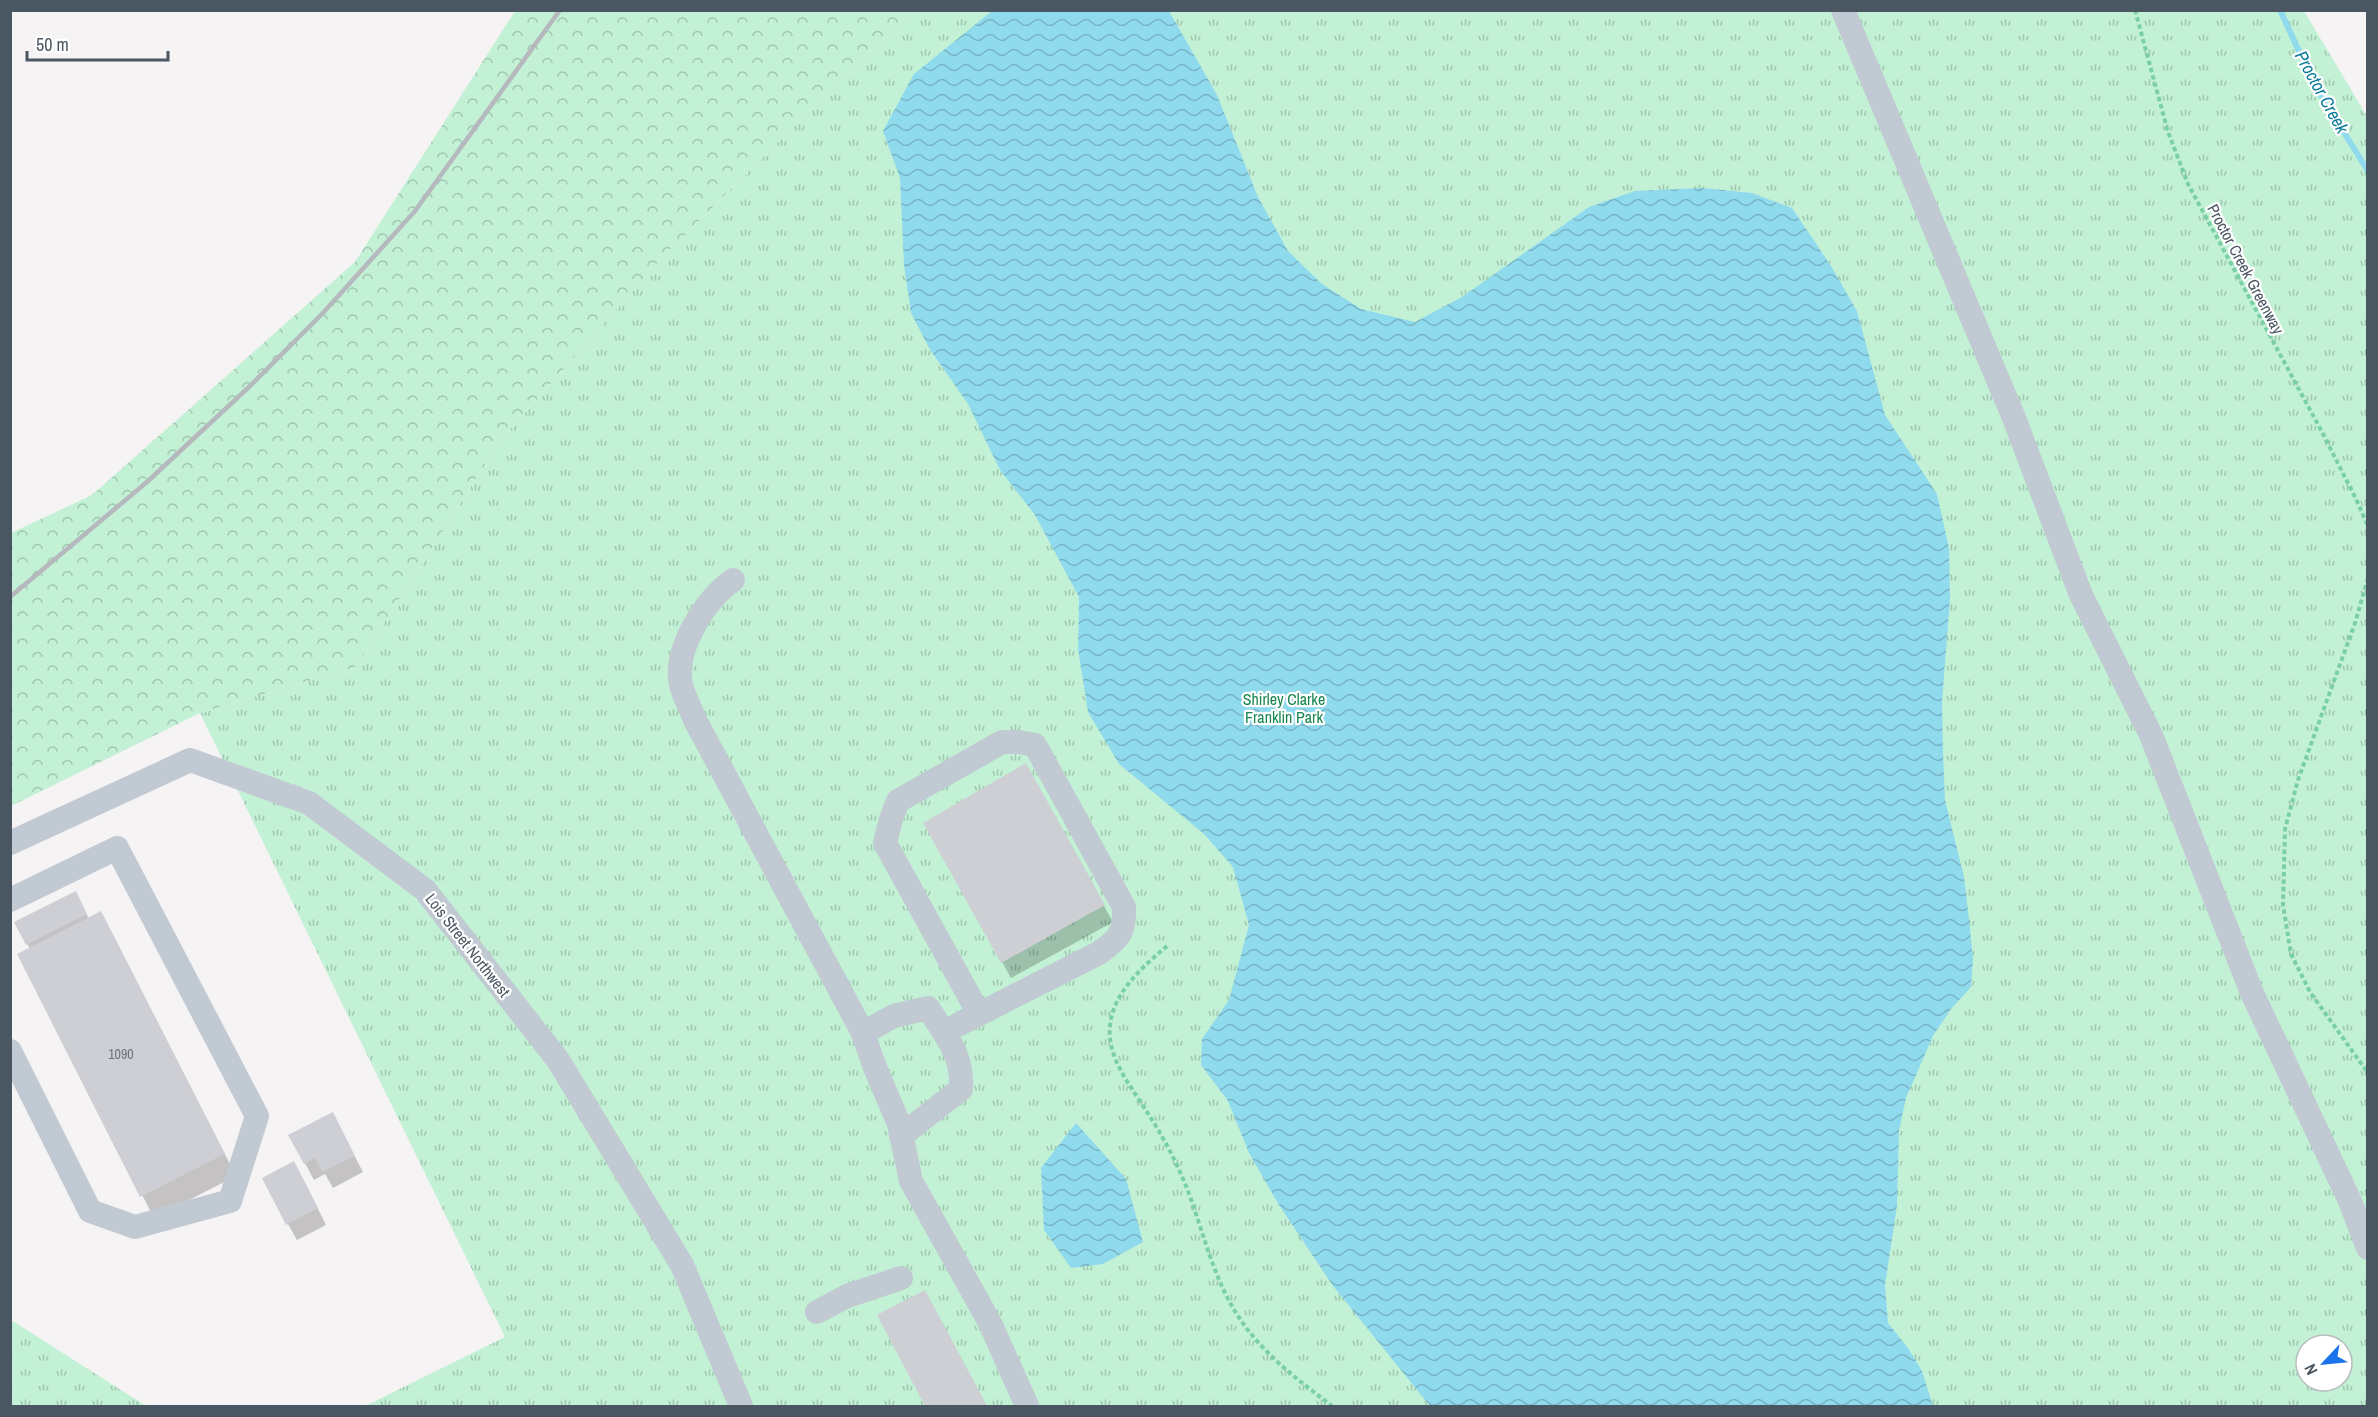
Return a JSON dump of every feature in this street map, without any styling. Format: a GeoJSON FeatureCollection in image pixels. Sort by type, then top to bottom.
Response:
{"type":"FeatureCollection","features":[{"type":"Feature","properties":{"kind":"street"},"geometry":{"type":"LineString","coordinates":[[1843,10],[2014,418],[2081,595],[2151,735],[2252,993],[2349,1199],[2367,1248]]}},
{"type":"Feature","properties":{"kind":"street"},"geometry":{"type":"LineString","coordinates":[[733,580],[723,587],[702,612],[683,652],[681,684],[695,720],[863,1033],[899,1124],[911,1181],[990,1323],[1027,1407]]}},
{"type":"Feature","properties":{"kind":"street"},"geometry":{"type":"LineString","coordinates":[[944,1032],[1099,953],[1116,941],[1124,925],[1124,907],[1035,745],[1019,742],[1002,742],[898,801],[885,843],[979,1014]]}},
{"type":"Feature","properties":{"kind":"street","name":"Lois Street Northwest"},"geometry":{"type":"LineString","coordinates":[[10,843],[190,760],[309,803],[425,890],[563,1069],[682,1265],[741,1407]]}},
{"type":"Feature","properties":{"kind":"street"},"geometry":{"type":"LineString","coordinates":[[10,900],[117,848],[257,1116],[230,1201],[135,1227],[90,1211],[10,1051]]}},
{"type":"Feature","properties":{"kind":"street"},"geometry":{"type":"LineString","coordinates":[[863,1033],[894,1016],[928,1008],[956,1052],[962,1072],[961,1089],[901,1136]]}},
{"type":"Feature","properties":{"kind":"street"},"geometry":{"type":"LineString","coordinates":[[817,1311],[847,1296],[901,1278]]}},
{"type":"Feature","properties":{"kind":"path","name":"Proctor Creek Greenway"},"geometry":{"type":"LineString","coordinates":[[2135,10],[2168,132],[2187,184],[2322,432],[2367,526]]}},
{"type":"Feature","properties":{"kind":"path"},"geometry":{"type":"LineString","coordinates":[[2367,578],[2355,623],[2295,790],[2285,829],[2283,904],[2291,954],[2310,992],[2367,1073]]}},
{"type":"Feature","properties":{"kind":"path"},"geometry":{"type":"LineString","coordinates":[[1167,946],[1123,990],[1110,1023],[1109,1037],[1114,1057],[1161,1134],[1182,1176],[1209,1257],[1225,1292],[1247,1328],[1270,1356],[1332,1407]]}},
{"type":"Feature","properties":{"kind":"green space"},"geometry":{"type":"Polygon","coordinates":[[[515,11],[914,11],[842,78],[662,258],[501,440],[356,667],[200,713],[11,806],[11,533],[92,495],[355,262],[515,11]]]}},
{"type":"Feature","properties":{"kind":"green space","name":"Shirley Clarke Franklin Park"},"geometry":{"type":"Polygon","coordinates":[[[914,11],[2304,11],[2368,118],[2367,1406],[365,1406],[505,1337],[200,713],[356,667],[501,440],[662,258],[842,78],[914,11]]]}},
{"type":"Feature","properties":{"kind":"green space"},"geometry":{"type":"Polygon","coordinates":[[[11,1320],[146,1406],[11,1406],[11,1320]]]}},
{"type":"Feature","properties":{"kind":"water"},"geometry":{"type":"Polygon","coordinates":[[[992,11],[1169,11],[1217,95],[1258,197],[1288,251],[1322,284],[1361,309],[1415,322],[1462,297],[1589,207],[1635,191],[1703,188],[1752,193],[1792,208],[1831,266],[1857,311],[1885,415],[1937,494],[1949,548],[1950,599],[1942,702],[1945,800],[1964,877],[1973,959],[1971,987],[1951,1009],[1933,1036],[1906,1098],[1899,1131],[1897,1206],[1885,1285],[1888,1323],[1908,1348],[1922,1371],[1933,1406],[1430,1406],[1333,1286],[1279,1205],[1249,1153],[1228,1101],[1201,1065],[1202,1039],[1229,1000],[1249,925],[1233,867],[1204,834],[1119,764],[1088,712],[1078,649],[1079,597],[1035,515],[1000,470],[968,404],[929,348],[911,313],[904,265],[900,178],[883,131],[914,74],[992,11]]]}},
{"type":"Feature","properties":{"kind":"water"},"geometry":{"type":"Polygon","coordinates":[[[1076,1123],[1126,1179],[1143,1242],[1103,1264],[1071,1268],[1044,1230],[1041,1168],[1076,1123]]]}},
{"type":"Feature","properties":{"kind":"building"},"geometry":{"type":"Polygon","coordinates":[[[1026,763],[1105,905],[1001,963],[923,823],[1026,763]]]}},
{"type":"Feature","properties":{"kind":"building"},"geometry":{"type":"Polygon","coordinates":[[[76,891],[87,914],[26,945],[14,922],[76,891]]]}},
{"type":"Feature","properties":{"kind":"building"},"geometry":{"type":"Polygon","coordinates":[[[101,911],[225,1154],[140,1197],[17,954],[101,911]]]}},
{"type":"Feature","properties":{"kind":"building"},"geometry":{"type":"Polygon","coordinates":[[[333,1112],[355,1156],[322,1172],[315,1158],[304,1164],[288,1135],[333,1112]]]}},
{"type":"Feature","properties":{"kind":"building"},"geometry":{"type":"Polygon","coordinates":[[[294,1161],[318,1208],[286,1225],[262,1178],[294,1161]]]}},
{"type":"Feature","properties":{"kind":"building"},"geometry":{"type":"Polygon","coordinates":[[[925,1290],[987,1406],[925,1406],[877,1315],[925,1290]]]}},
{"type":"Feature","properties":{"kind":"waterway","name":"Proctor Creek"},"geometry":{"type":"LineString","coordinates":[[2280,10],[2315,86],[2368,171]]}},
{"type":"Feature","properties":{"kind":"railway"},"geometry":{"type":"LineString","coordinates":[[10,597],[147,482],[249,387],[322,314],[415,211],[560,10]]}}]}
